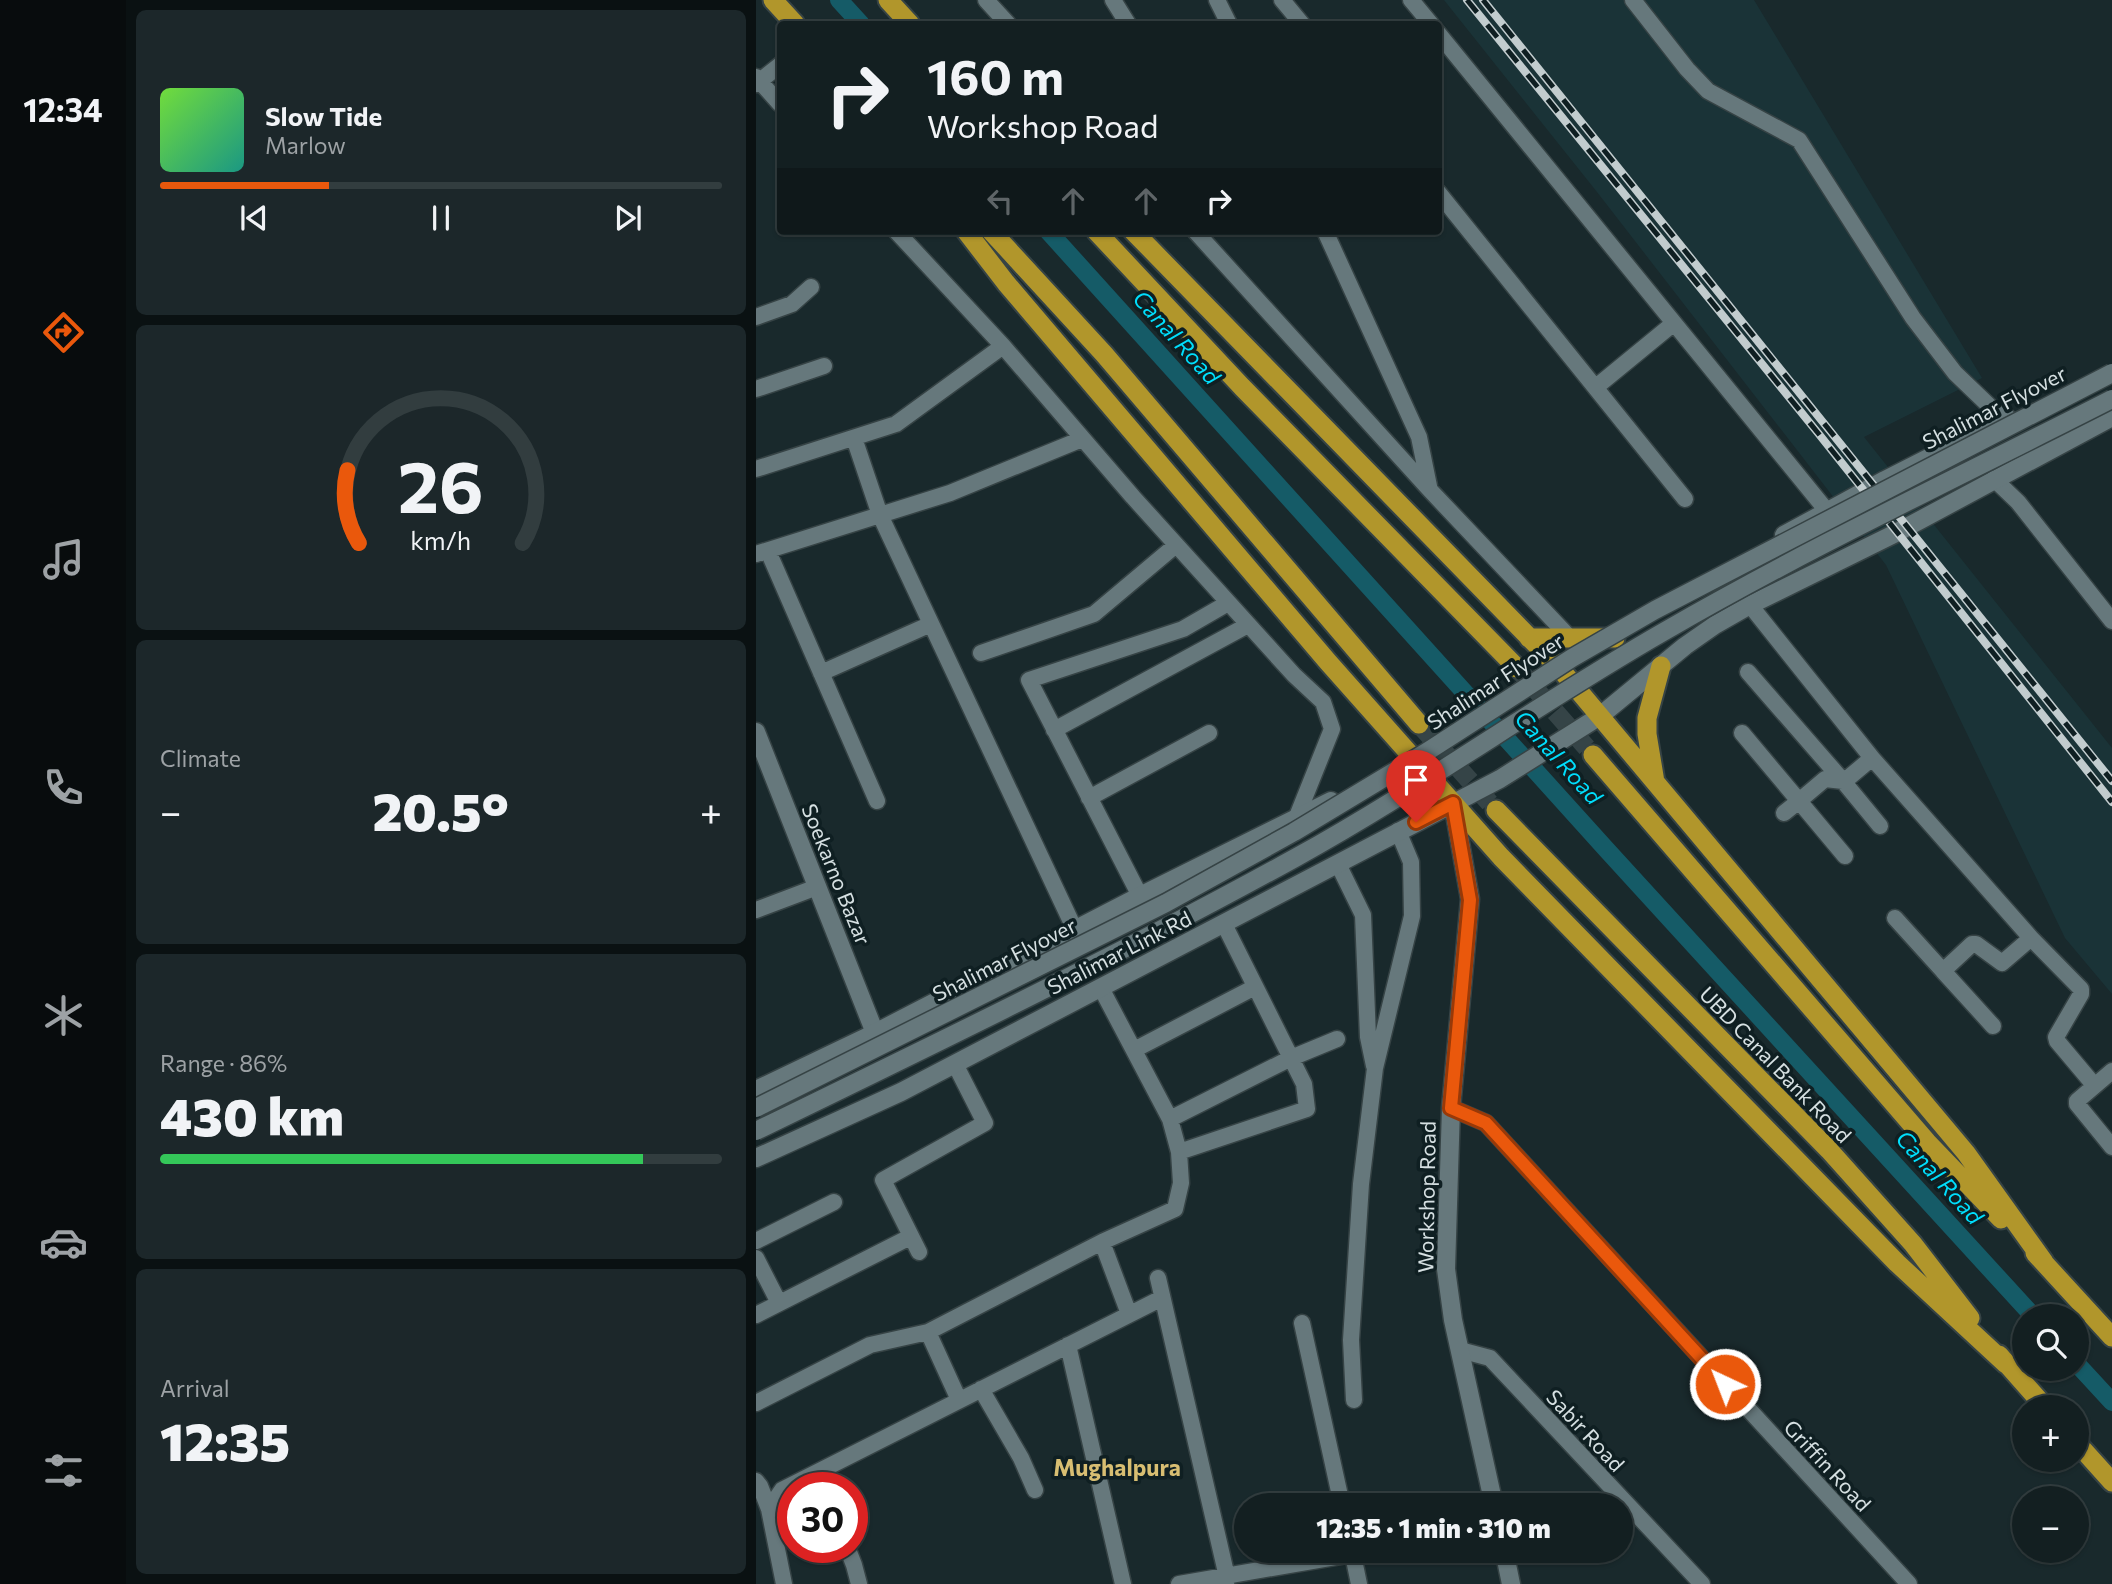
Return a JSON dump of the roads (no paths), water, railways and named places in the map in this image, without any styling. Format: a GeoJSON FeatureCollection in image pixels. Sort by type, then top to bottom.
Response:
{"type":"FeatureCollection","features":[{"type":"Feature","properties":{"kind":"highway"},"geometry":{"type":"LineString","coordinates":[[773,0],[792,21]]}},
{"type":"Feature","properties":{"kind":"highway"},"geometry":{"type":"LineString","coordinates":[[888,0],[907,21]]}},
{"type":"Feature","properties":{"kind":"highway"},"geometry":{"type":"LineString","coordinates":[[969,235],[1006,283],[1346,682],[1501,858],[1897,1263],[2006,1364],[2034,1395]]}},
{"type":"Feature","properties":{"kind":"highway"},"geometry":{"type":"LineString","coordinates":[[995,235],[1104,354],[1419,724]]}},
{"type":"Feature","properties":{"kind":"highway"},"geometry":{"type":"LineString","coordinates":[[1100,235],[1233,378],[1517,668]]}},
{"type":"Feature","properties":{"kind":"highway"},"geometry":{"type":"LineString","coordinates":[[1137,235],[1562,671],[1966,1153],[2044,1262]]}},
{"type":"Feature","properties":{"kind":"highway"},"geometry":{"type":"LineString","coordinates":[[1529,638],[1615,638]]}},
{"type":"Feature","properties":{"kind":"highway"},"geometry":{"type":"LineString","coordinates":[[1656,783],[1647,734],[1647,718],[1661,666]]}},
{"type":"Feature","properties":{"kind":"highway"},"geometry":{"type":"LineString","coordinates":[[1593,755],[1927,1142],[2044,1262],[2112,1337]]}},
{"type":"Feature","properties":{"kind":"highway","name":"UBD Canal Bank Road"},"geometry":{"type":"LineString","coordinates":[[1496,810],[1829,1150],[1913,1244],[2006,1364]]}},
{"type":"Feature","properties":{"kind":"highway"},"geometry":{"type":"LineString","coordinates":[[2089,1456],[2112,1482]]}},
{"type":"Feature","properties":{"kind":"main road","name":"Shalimar Link Rd"},"geometry":{"type":"LineString","coordinates":[[756,1090],[875,1033],[1140,896],[1296,820],[1448,738],[1826,511],[2112,363]]}},
{"type":"Feature","properties":{"kind":"main road","name":"Shalimar Flyover"},"geometry":{"type":"LineString","coordinates":[[756,1108],[1177,897],[1294,832],[1425,753],[1572,658],[1655,610],[2112,373]]}},
{"type":"Feature","properties":{"kind":"main road","name":"Shalimar Flyover"},"geometry":{"type":"LineString","coordinates":[[756,1132],[1176,921],[1298,856],[1669,628],[1783,566],[2112,399]]}},
{"type":"Feature","properties":{"kind":"main road","name":"Shalimar Link Rd"},"geometry":{"type":"LineString","coordinates":[[756,1158],[901,1092],[1500,779],[1600,716],[1715,625],[1887,538],[2112,417]]}},
{"type":"Feature","properties":{"kind":"main road"},"geometry":{"type":"LineString","coordinates":[[1859,494],[1887,538]]}},
{"type":"Feature","properties":{"kind":"main road","name":"Soekarno Bazar"},"geometry":{"type":"LineString","coordinates":[[756,732],[875,1033]]}},
{"type":"Feature","properties":{"kind":"main road","name":"Workshop Road"},"geometry":{"type":"LineString","coordinates":[[1453,803],[1470,900],[1451,1108],[1446,1269],[1453,1320],[1491,1493]]}},
{"type":"Feature","properties":{"kind":"main road"},"geometry":{"type":"LineString","coordinates":[[1507,1563],[1511,1584]]}},
{"type":"Feature","properties":{"kind":"street"},"geometry":{"type":"LineString","coordinates":[[986,0],[1005,21]]}},
{"type":"Feature","properties":{"kind":"street"},"geometry":{"type":"LineString","coordinates":[[1114,0],[1126,21]]}},
{"type":"Feature","properties":{"kind":"street"},"geometry":{"type":"LineString","coordinates":[[1217,0],[1228,21]]}},
{"type":"Feature","properties":{"kind":"street"},"geometry":{"type":"LineString","coordinates":[[1282,0],[1300,21]]}},
{"type":"Feature","properties":{"kind":"street"},"geometry":{"type":"LineString","coordinates":[[1411,0],[1428,21]]}},
{"type":"Feature","properties":{"kind":"street"},"geometry":{"type":"LineString","coordinates":[[1633,0],[1687,69],[1708,91],[1800,141],[1913,318],[1955,373],[2004,420]]}},
{"type":"Feature","properties":{"kind":"street"},"geometry":{"type":"LineString","coordinates":[[1442,38],[1826,511]]}},
{"type":"Feature","properties":{"kind":"street"},"geometry":{"type":"LineString","coordinates":[[777,67],[757,81],[777,101]]}},
{"type":"Feature","properties":{"kind":"street"},"geometry":{"type":"LineString","coordinates":[[1442,197],[1685,499]]}},
{"type":"Feature","properties":{"kind":"street"},"geometry":{"type":"LineString","coordinates":[[900,235],[1003,346],[1082,439],[1294,676],[1323,702],[1332,729],[1296,820]]}},
{"type":"Feature","properties":{"kind":"street"},"geometry":{"type":"LineString","coordinates":[[1199,235],[1429,489],[1570,638]]}},
{"type":"Feature","properties":{"kind":"street"},"geometry":{"type":"LineString","coordinates":[[1327,235],[1419,437],[1429,489]]}},
{"type":"Feature","properties":{"kind":"street"},"geometry":{"type":"LineString","coordinates":[[756,317],[792,304],[811,288]]}},
{"type":"Feature","properties":{"kind":"street"},"geometry":{"type":"LineString","coordinates":[[1596,387],[1674,323]]}},
{"type":"Feature","properties":{"kind":"street"},"geometry":{"type":"LineString","coordinates":[[756,469],[896,424],[1003,346]]}},
{"type":"Feature","properties":{"kind":"street"},"geometry":{"type":"LineString","coordinates":[[756,389],[824,366]]}},
{"type":"Feature","properties":{"kind":"street"},"geometry":{"type":"LineString","coordinates":[[854,438],[880,515],[1075,929]]}},
{"type":"Feature","properties":{"kind":"street"},"geometry":{"type":"LineString","coordinates":[[877,801],[821,673],[762,553],[950,493],[1082,439]]}},
{"type":"Feature","properties":{"kind":"street"},"geometry":{"type":"LineString","coordinates":[[1994,479],[2018,502],[2112,621]]}},
{"type":"Feature","properties":{"kind":"street"},"geometry":{"type":"LineString","coordinates":[[981,653],[1094,614],[1176,545]]}},
{"type":"Feature","properties":{"kind":"street"},"geometry":{"type":"LineString","coordinates":[[1140,896],[1029,680],[1183,629],[1228,603]]}},
{"type":"Feature","properties":{"kind":"street"},"geometry":{"type":"LineString","coordinates":[[1750,605],[1872,758],[2031,938],[2081,989],[2081,994],[2056,1037],[2094,1085]]}},
{"type":"Feature","properties":{"kind":"street"},"geometry":{"type":"LineString","coordinates":[[821,673],[931,624]]}},
{"type":"Feature","properties":{"kind":"street"},"geometry":{"type":"LineString","coordinates":[[1054,730],[1248,625]]}},
{"type":"Feature","properties":{"kind":"street"},"geometry":{"type":"LineString","coordinates":[[1748,672],[1880,827]]}},
{"type":"Feature","properties":{"kind":"street"},"geometry":{"type":"LineString","coordinates":[[1323,702],[1346,682]]}},
{"type":"Feature","properties":{"kind":"street"},"geometry":{"type":"LineString","coordinates":[[1089,798],[1209,733]]}},
{"type":"Feature","properties":{"kind":"street"},"geometry":{"type":"LineString","coordinates":[[1742,733],[1845,856]]}},
{"type":"Feature","properties":{"kind":"street"},"geometry":{"type":"LineString","coordinates":[[1784,813],[1825,779],[1843,781],[1872,758]]}},
{"type":"Feature","properties":{"kind":"street"},"geometry":{"type":"LineString","coordinates":[[1354,1400],[1352,1340],[1358,1223],[1374,1068],[1412,916],[1411,862],[1398,831]]}},
{"type":"Feature","properties":{"kind":"street"},"geometry":{"type":"LineString","coordinates":[[1338,864],[1363,915],[1368,1037],[1374,1068]]}},
{"type":"Feature","properties":{"kind":"street"},"geometry":{"type":"LineString","coordinates":[[756,911],[817,887]]}},
{"type":"Feature","properties":{"kind":"street"},"geometry":{"type":"LineString","coordinates":[[1895,918],[1993,1026]]}},
{"type":"Feature","properties":{"kind":"street"},"geometry":{"type":"LineString","coordinates":[[1179,1152],[1307,1109],[1304,1084],[1224,924]]}},
{"type":"Feature","properties":{"kind":"street"},"geometry":{"type":"LineString","coordinates":[[1943,971],[1972,944],[2003,963],[2031,938]]}},
{"type":"Feature","properties":{"kind":"street"},"geometry":{"type":"LineString","coordinates":[[1134,1051],[1255,987]]}},
{"type":"Feature","properties":{"kind":"street"},"geometry":{"type":"LineString","coordinates":[[756,1403],[870,1345],[928,1332],[1102,1242],[1175,1209],[1181,1183],[1179,1152],[1170,1119],[1101,988]]}},
{"type":"Feature","properties":{"kind":"street"},"geometry":{"type":"LineString","coordinates":[[1170,1119],[1291,1058],[1337,1039]]}},
{"type":"Feature","properties":{"kind":"street"},"geometry":{"type":"LineString","coordinates":[[919,1252],[883,1180],[985,1123],[955,1064]]}},
{"type":"Feature","properties":{"kind":"street"},"geometry":{"type":"LineString","coordinates":[[2112,1071],[2079,1098],[2077,1104],[2112,1147]]}},
{"type":"Feature","properties":{"kind":"street","name":"Griffin Road"},"geometry":{"type":"LineString","coordinates":[[1451,1108],[1486,1123],[1909,1584]]}},
{"type":"Feature","properties":{"kind":"street"},"geometry":{"type":"LineString","coordinates":[[756,1241],[834,1202]]}},
{"type":"Feature","properties":{"kind":"street"},"geometry":{"type":"LineString","coordinates":[[756,1315],[910,1237]]}},
{"type":"Feature","properties":{"kind":"street"},"geometry":{"type":"LineString","coordinates":[[1102,1242],[1129,1314]]}},
{"type":"Feature","properties":{"kind":"street"},"geometry":{"type":"LineString","coordinates":[[756,1258],[779,1303]]}},
{"type":"Feature","properties":{"kind":"street"},"geometry":{"type":"LineString","coordinates":[[1158,1278],[1226,1581]]}},
{"type":"Feature","properties":{"kind":"street"},"geometry":{"type":"LineString","coordinates":[[832,1472],[959,1400],[1162,1298]]}},
{"type":"Feature","properties":{"kind":"street"},"geometry":{"type":"LineString","coordinates":[[1302,1324],[1339,1493]]}},
{"type":"Feature","properties":{"kind":"street"},"geometry":{"type":"LineString","coordinates":[[928,1332],[959,1400]]}},
{"type":"Feature","properties":{"kind":"street"},"geometry":{"type":"LineString","coordinates":[[1068,1345],[1123,1584]]}},
{"type":"Feature","properties":{"kind":"street","name":"Sabir Road"},"geometry":{"type":"LineString","coordinates":[[1460,1350],[1490,1358],[1702,1584]]}},
{"type":"Feature","properties":{"kind":"street"},"geometry":{"type":"LineString","coordinates":[[981,1389],[1021,1458],[1035,1490]]}},
{"type":"Feature","properties":{"kind":"street"},"geometry":{"type":"LineString","coordinates":[[756,1481],[761,1486],[768,1509],[784,1584]]}},
{"type":"Feature","properties":{"kind":"street"},"geometry":{"type":"LineString","coordinates":[[768,1509],[777,1497]]}},
{"type":"Feature","properties":{"kind":"street"},"geometry":{"type":"LineString","coordinates":[[853,1563],[859,1584]]}},
{"type":"Feature","properties":{"kind":"street"},"geometry":{"type":"LineString","coordinates":[[1179,1584],[1226,1581],[1308,1563]]}},
{"type":"Feature","properties":{"kind":"street"},"geometry":{"type":"LineString","coordinates":[[1355,1563],[1359,1584]]}},
{"type":"Feature","properties":{"kind":"waterway","name":"Canal Road"},"geometry":{"type":"LineString","coordinates":[[839,0],[858,21]]}},
{"type":"Feature","properties":{"kind":"waterway","name":"Canal Road"},"geometry":{"type":"LineString","coordinates":[[1052,235],[1606,849],[2022,1304]]}},
{"type":"Feature","properties":{"kind":"waterway","name":"Canal Road"},"geometry":{"type":"LineString","coordinates":[[2089,1377],[2112,1402]]}},
{"type":"Feature","properties":{"kind":"tunnel"},"geometry":{"type":"LineString","coordinates":[[1517,668],[1593,755]]}},
{"type":"Feature","properties":{"kind":"tunnel"},"geometry":{"type":"LineString","coordinates":[[1419,724],[1496,810]]}},
{"type":"Feature","properties":{"kind":"railway"},"geometry":{"type":"LineString","coordinates":[[1467,0],[1818,433],[2112,802]]}},
{"type":"Feature","properties":{"kind":"railway"},"geometry":{"type":"LineString","coordinates":[[1483,0],[2112,781]]}},
{"type":"Feature","properties":{"kind":"district","name":"Mughalpura"},"geometry":{"type":"Point","coordinates":[1117,1467]}}]}
